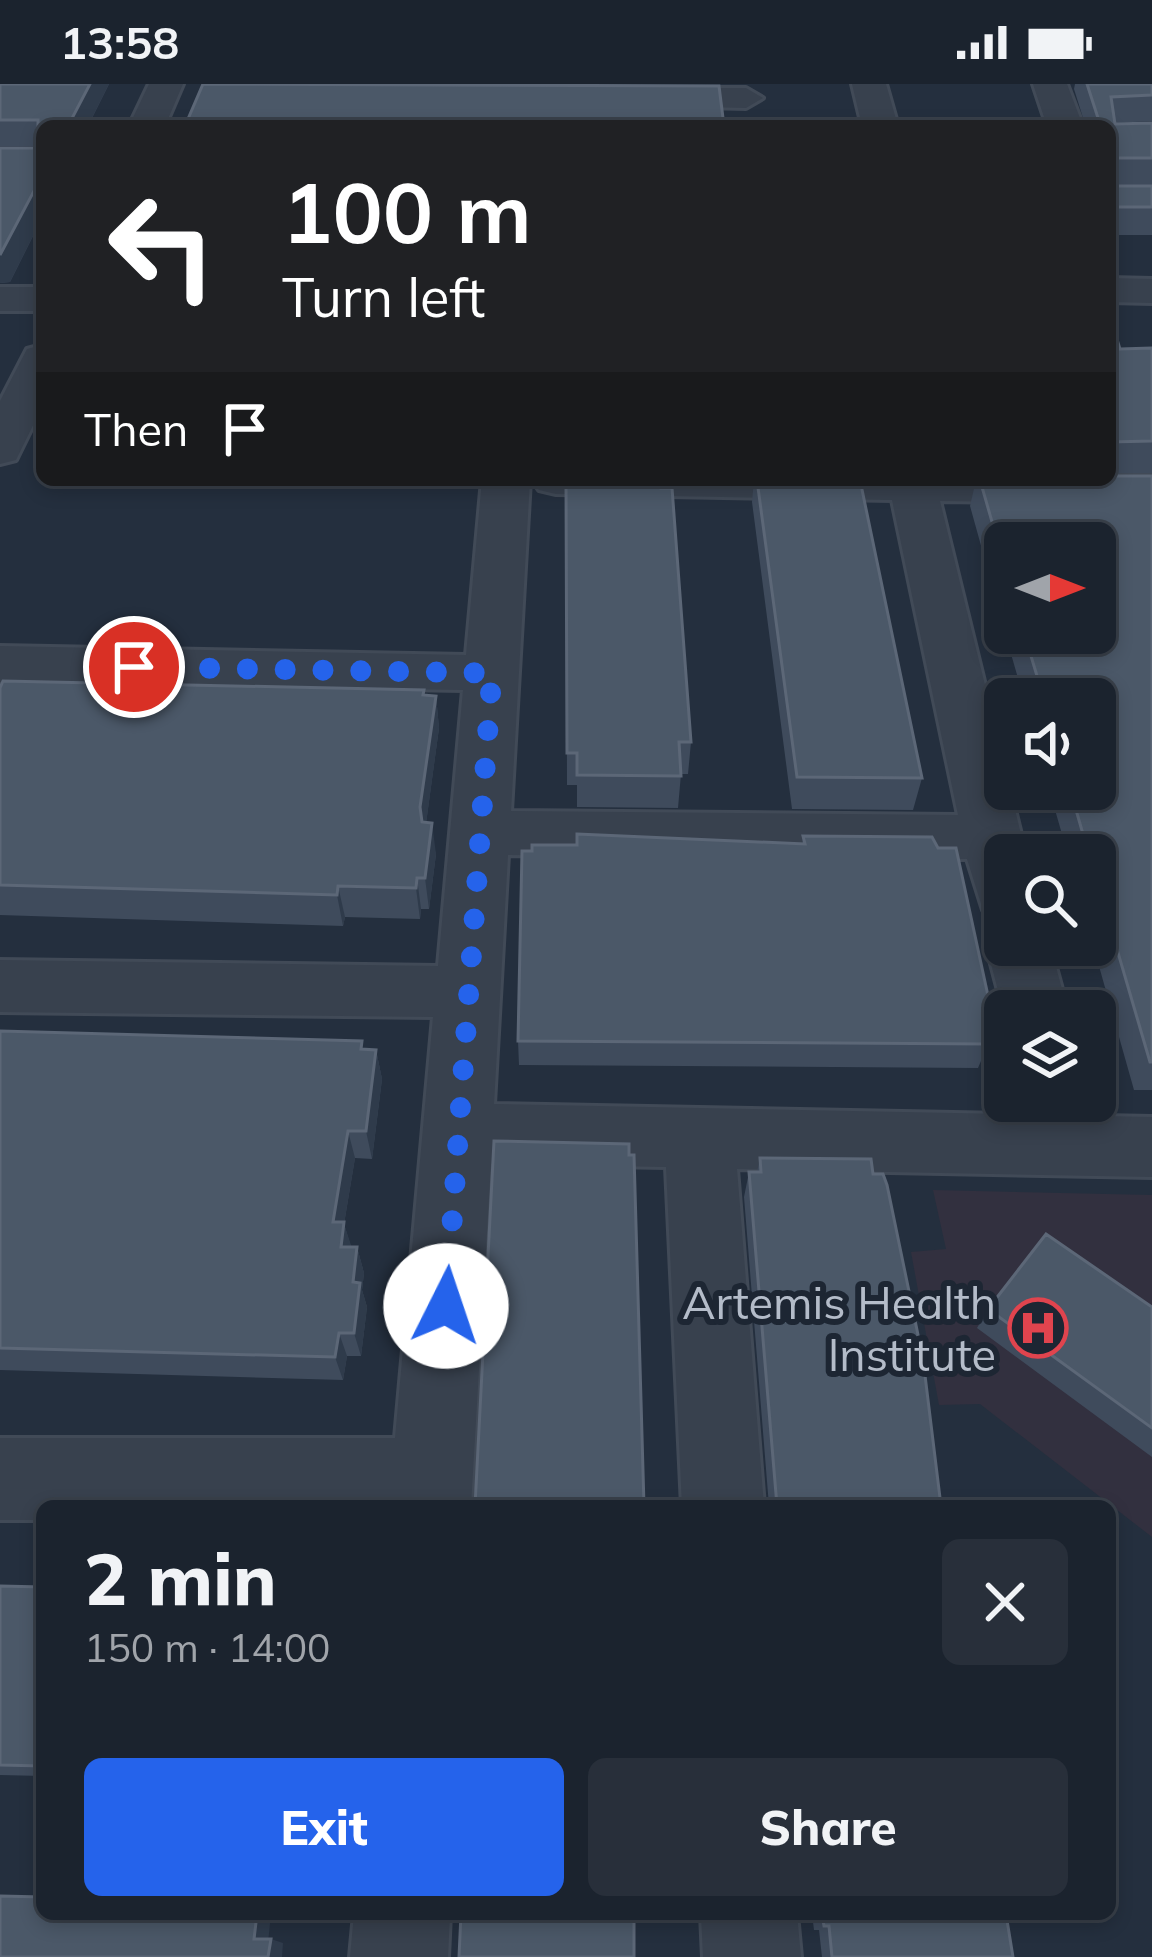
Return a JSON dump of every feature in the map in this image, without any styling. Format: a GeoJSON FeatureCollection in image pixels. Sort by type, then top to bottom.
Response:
{"type":"FeatureCollection","features":[{"type":"Feature","properties":{"kind":"street"},"geometry":{"type":"LineString","coordinates":[[150,120],[166,84]]}},
{"type":"Feature","properties":{"kind":"street"},"geometry":{"type":"LineString","coordinates":[[869,84],[878,120]]}},
{"type":"Feature","properties":{"kind":"street"},"geometry":{"type":"LineString","coordinates":[[1050,84],[1063,120]]}},
{"type":"Feature","properties":{"kind":"street"},"geometry":{"type":"LineString","coordinates":[[604,98],[746,98]]}},
{"type":"Feature","properties":{"kind":"street"},"geometry":{"type":"LineString","coordinates":[[1116,290],[1152,291]]}},
{"type":"Feature","properties":{"kind":"street"},"geometry":{"type":"LineString","coordinates":[[0,299],[36,299]]}},
{"type":"Feature","properties":{"kind":"street"},"geometry":{"type":"LineString","coordinates":[[0,450],[36,371]]}},
{"type":"Feature","properties":{"kind":"street"},"geometry":{"type":"LineString","coordinates":[[0,470],[36,471]]}},
{"type":"Feature","properties":{"kind":"street"},"geometry":{"type":"LineString","coordinates":[[0,1479],[431,1493],[506,486]]}},
{"type":"Feature","properties":{"kind":"street"},"geometry":{"type":"LineString","coordinates":[[990,834],[913,486],[1152,490]]}},
{"type":"Feature","properties":{"kind":"street"},"geometry":{"type":"LineString","coordinates":[[0,664],[492,673]]}},
{"type":"Feature","properties":{"kind":"street"},"geometry":{"type":"LineString","coordinates":[[480,833],[984,837]]}},
{"type":"Feature","properties":{"kind":"street"},"geometry":{"type":"LineString","coordinates":[[0,986],[469,992]]}},
{"type":"Feature","properties":{"kind":"street"},"geometry":{"type":"LineString","coordinates":[[459,1133],[700,1139],[1063,1123],[1152,1147]]}},
{"type":"Feature","properties":{"kind":"street"},"geometry":{"type":"LineString","coordinates":[[700,1139],[723,1500]]}},
{"type":"Feature","properties":{"kind":"street"},"geometry":{"type":"LineString","coordinates":[[399,1957],[402,1920]]}},
{"type":"Feature","properties":{"kind":"street"},"geometry":{"type":"LineString","coordinates":[[749,1920],[752,1957]]}},
{"type":"Feature","properties":{"kind":"shaded area","name":"Artemis Health Institute"},"geometry":{"type":"Polygon","coordinates":[[[933,1190],[1152,1195],[1152,1537],[1116,1509],[1116,1500],[1104,1500],[980,1404],[939,1405],[911,1252],[946,1249],[933,1190]]]}},
{"type":"Feature","properties":{"kind":"building"},"geometry":{"type":"Polygon","coordinates":[[[0,84],[90,84],[71,120],[0,120],[0,84]]]}},
{"type":"Feature","properties":{"kind":"building"},"geometry":{"type":"Polygon","coordinates":[[[203,84],[719,86],[723,120],[188,120],[203,84]]]}},
{"type":"Feature","properties":{"kind":"building"},"geometry":{"type":"Polygon","coordinates":[[[1087,84],[1152,84],[1152,95],[1111,97],[1114,120],[1099,120],[1087,84]]]}},
{"type":"Feature","properties":{"kind":"building"},"geometry":{"type":"Polygon","coordinates":[[[1152,123],[1152,158],[1116,158],[1116,124],[1152,123]]]}},
{"type":"Feature","properties":{"kind":"building"},"geometry":{"type":"Polygon","coordinates":[[[0,148],[36,148],[36,187],[0,255],[0,148]]]}},
{"type":"Feature","properties":{"kind":"building"},"geometry":{"type":"Polygon","coordinates":[[[1116,186],[1152,186],[1152,207],[1116,207],[1116,186]]]}},
{"type":"Feature","properties":{"kind":"building"},"geometry":{"type":"Polygon","coordinates":[[[1116,336],[1120,349],[1152,348],[1152,441],[1116,442],[1116,336]]]}},
{"type":"Feature","properties":{"kind":"building"},"geometry":{"type":"Polygon","coordinates":[[[1116,476],[1152,476],[1152,1062],[1116,946],[1116,834],[1083,834],[1076,810],[1116,810],[1116,678],[1038,678],[1030,654],[1116,654],[1116,522],[992,522],[982,486],[1116,486],[1116,476]]]}},
{"type":"Feature","properties":{"kind":"building"},"geometry":{"type":"Polygon","coordinates":[[[566,486],[672,488],[691,742],[679,742],[681,776],[577,775],[577,753],[567,753],[566,486]]]}},
{"type":"Feature","properties":{"kind":"building"},"geometry":{"type":"Polygon","coordinates":[[[758,486],[861,486],[922,778],[797,777],[758,486]]]}},
{"type":"Feature","properties":{"kind":"building"},"geometry":{"type":"Polygon","coordinates":[[[3,681],[424,690],[423,695],[436,696],[420,807],[422,822],[432,823],[425,878],[417,878],[416,888],[338,886],[337,895],[0,885],[3,681]]]}},
{"type":"Feature","properties":{"kind":"building"},"geometry":{"type":"Polygon","coordinates":[[[577,834],[805,844],[803,836],[932,837],[938,848],[956,848],[987,990],[984,1044],[518,1041],[522,851],[532,851],[532,845],[577,845],[577,834]]]}},
{"type":"Feature","properties":{"kind":"building"},"geometry":{"type":"Polygon","coordinates":[[[0,1031],[362,1041],[361,1049],[376,1050],[366,1131],[348,1131],[333,1222],[344,1222],[341,1247],[357,1247],[353,1282],[360,1283],[354,1333],[339,1333],[335,1357],[0,1348],[0,1031]]]}},
{"type":"Feature","properties":{"kind":"building"},"geometry":{"type":"Polygon","coordinates":[[[494,1141],[629,1144],[629,1155],[634,1155],[644,1500],[475,1500],[494,1141]]]}},
{"type":"Feature","properties":{"kind":"building"},"geometry":{"type":"Polygon","coordinates":[[[760,1158],[871,1159],[873,1174],[883,1174],[923,1359],[940,1500],[776,1500],[749,1172],[761,1172],[760,1158]]]}},
{"type":"Feature","properties":{"kind":"building"},"geometry":{"type":"Polygon","coordinates":[[[1046,1234],[1152,1307],[1152,1428],[988,1309],[1046,1234]]]}},
{"type":"Feature","properties":{"kind":"building"},"geometry":{"type":"Polygon","coordinates":[[[0,1586],[36,1587],[36,1766],[0,1765],[0,1586]]]}},
{"type":"Feature","properties":{"kind":"building"},"geometry":{"type":"Polygon","coordinates":[[[0,1896],[36,1897],[36,1920],[256,1920],[254,1939],[271,1939],[268,1957],[0,1957],[0,1896]]]}},
{"type":"Feature","properties":{"kind":"building"},"geometry":{"type":"Polygon","coordinates":[[[461,1920],[634,1920],[634,1957],[459,1957],[461,1920]]]}},
{"type":"Feature","properties":{"kind":"building"},"geometry":{"type":"Polygon","coordinates":[[[823,1920],[1007,1920],[1013,1957],[832,1957],[829,1926],[823,1920]]]}},
{"type":"Feature","properties":{"kind":"place","name":"Artemis Health Institute"},"geometry":{"type":"Point","coordinates":[1038,1328]}},
{"type":"Feature","properties":{"kind":"route"},"geometry":{"type":"LineString","coordinates":[[134,667],[492,673],[446,1306]]}}]}
